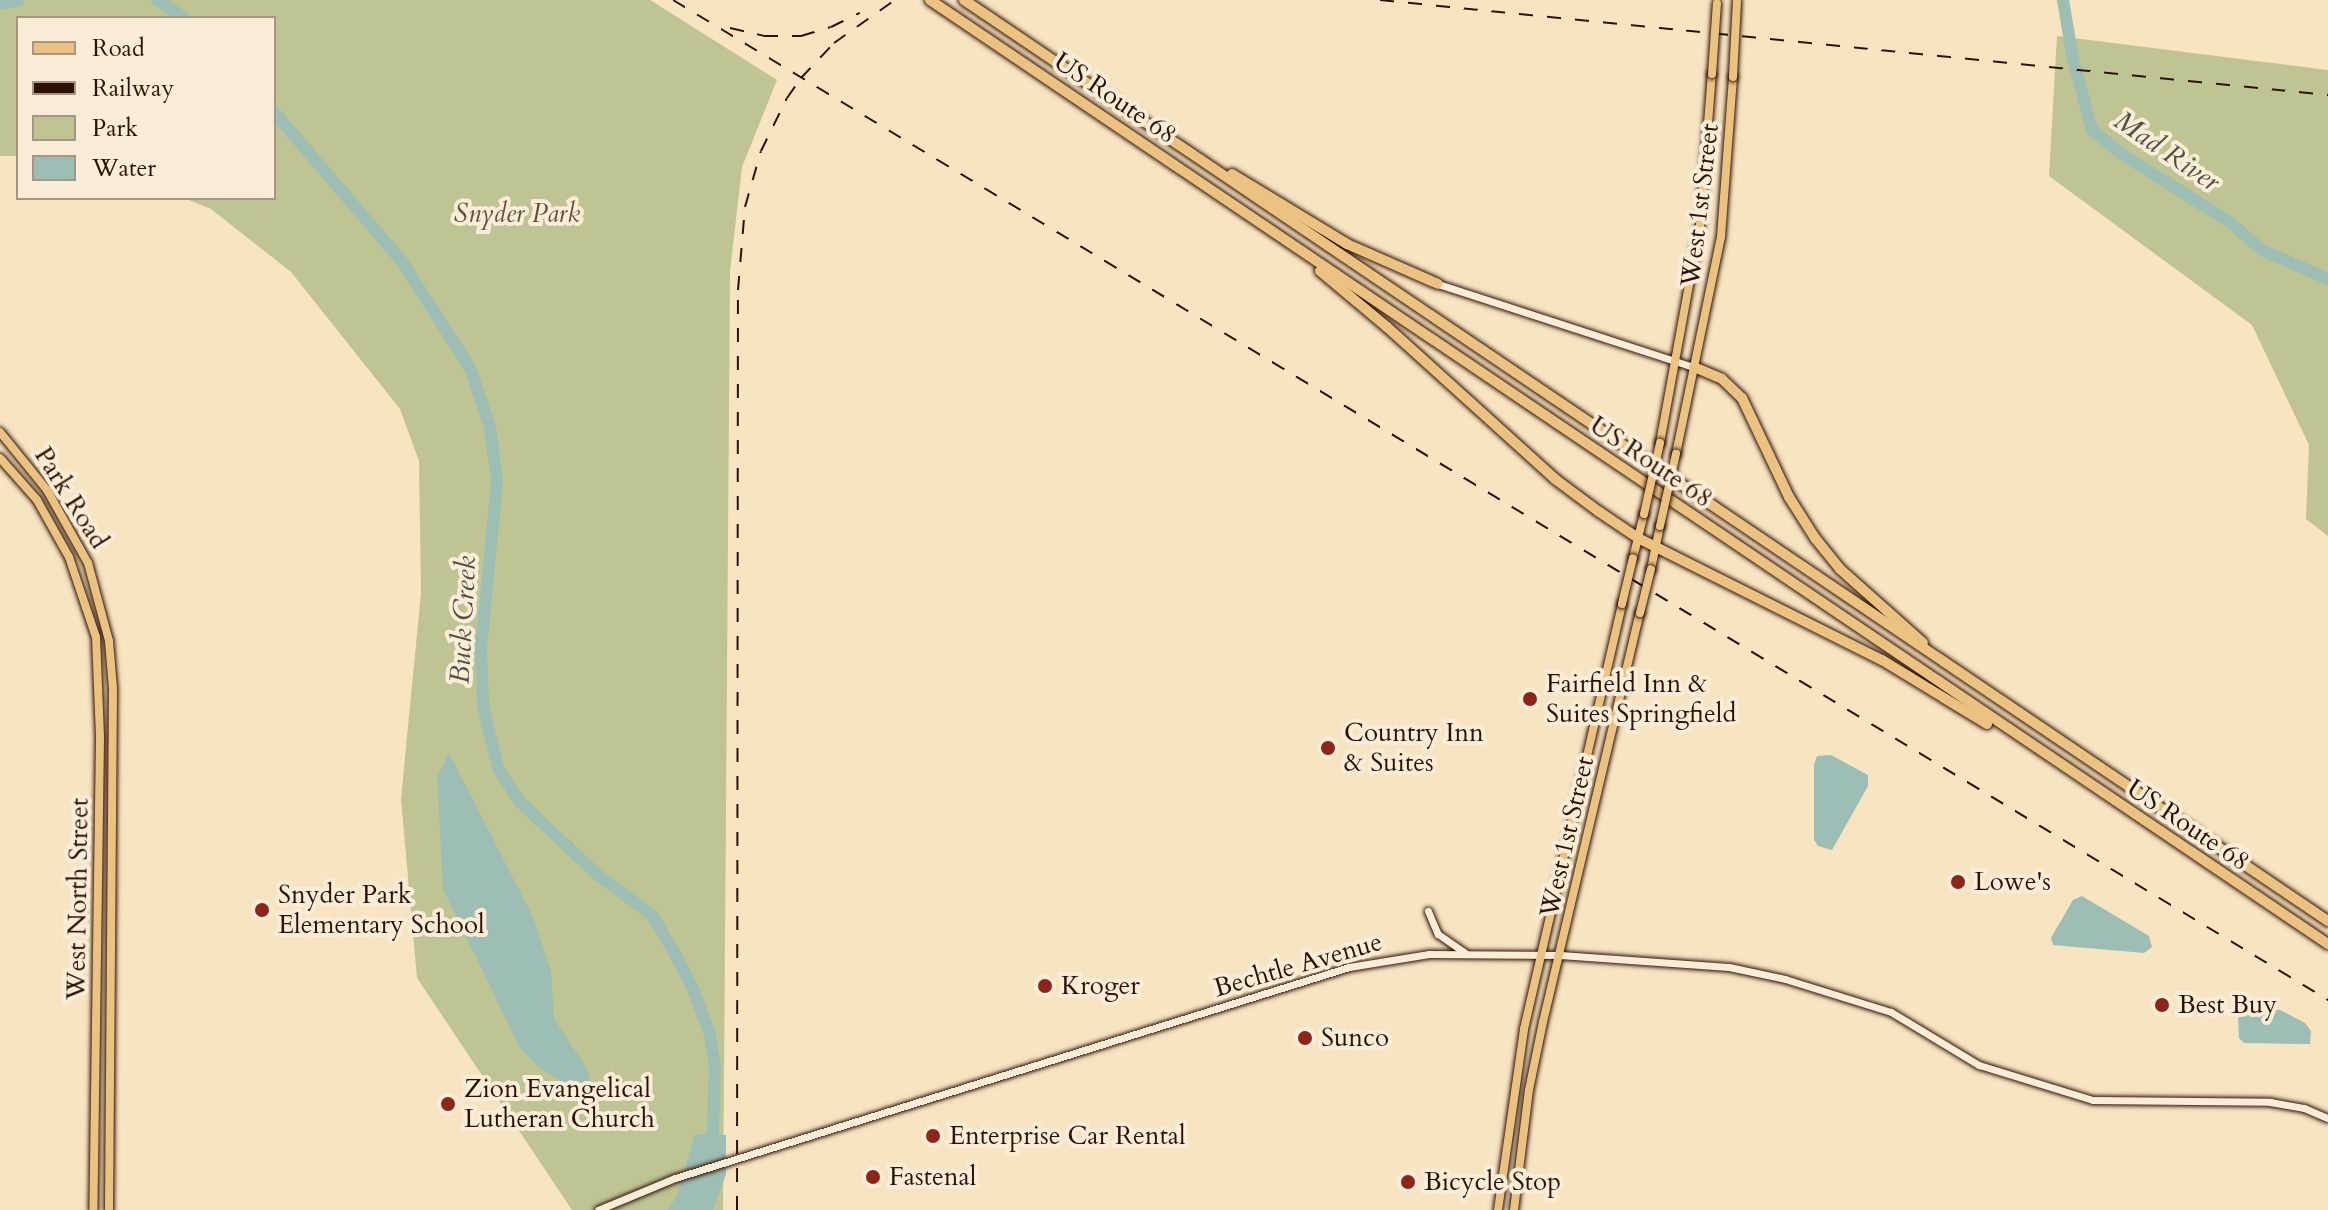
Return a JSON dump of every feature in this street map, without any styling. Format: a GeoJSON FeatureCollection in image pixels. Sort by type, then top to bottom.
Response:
{"type":"FeatureCollection","features":[{"type":"Feature","properties":{"kind":"highway","name":"US Route 68"},"geometry":{"type":"LineString","coordinates":[[930,0],[2328,944]]}},
{"type":"Feature","properties":{"kind":"highway","name":"US Route 68"},"geometry":{"type":"LineString","coordinates":[[967,2],[2328,921]]}},
{"type":"Feature","properties":{"kind":"highway"},"geometry":{"type":"LineString","coordinates":[[1182,147],[1254,186],[1347,244],[1438,284]]}},
{"type":"Feature","properties":{"kind":"highway"},"geometry":{"type":"LineString","coordinates":[[1292,245],[1555,479],[1638,538],[1858,647],[2081,780]]}},
{"type":"Feature","properties":{"kind":"highway"},"geometry":{"type":"LineString","coordinates":[[1694,367],[1722,379],[1742,398],[1789,497],[1828,555],[1954,671]]}},
{"type":"Feature","properties":{"kind":"main road","name":"West 1st Street"},"geometry":{"type":"LineString","coordinates":[[1514,1210],[1529,1090],[1651,569],[1721,237],[1737,0]]}},
{"type":"Feature","properties":{"kind":"main road","name":"West 1st Street"},"geometry":{"type":"LineString","coordinates":[[1498,1210],[1522,1043],[1660,443],[1700,225],[1717,2]]}},
{"type":"Feature","properties":{"kind":"main road"},"geometry":{"type":"LineString","coordinates":[[1438,284],[1694,367]]}},
{"type":"Feature","properties":{"kind":"main road","name":"Park Road"},"geometry":{"type":"LineString","coordinates":[[0,432],[47,490],[88,563],[97,591]]}},
{"type":"Feature","properties":{"kind":"main road","name":"Park Road"},"geometry":{"type":"LineString","coordinates":[[0,458],[37,500],[69,557],[82,591]]}},
{"type":"Feature","properties":{"kind":"main road","name":"West North Street"},"geometry":{"type":"LineString","coordinates":[[82,591],[96,637],[99,689],[93,1210]]}},
{"type":"Feature","properties":{"kind":"main road","name":"West North Street"},"geometry":{"type":"LineString","coordinates":[[97,591],[109,641],[113,689],[109,1210]]}},
{"type":"Feature","properties":{"kind":"main road"},"geometry":{"type":"LineString","coordinates":[[1428,911],[1438,934],[1467,954]]}},
{"type":"Feature","properties":{"kind":"main road","name":"Bechtle Avenue"},"geometry":{"type":"LineString","coordinates":[[598,1210],[675,1178],[1349,967],[1415,955],[1560,955],[1711,964],[1772,976],[1891,1012],[1961,1056],[1998,1073],[2093,1100],[2281,1103],[2328,1118]]}},
{"type":"Feature","properties":{"kind":"green space","name":"Snyder Park"},"geometry":{"type":"Polygon","coordinates":[[[0,0],[650,0],[777,80],[742,167],[730,271],[723,1210],[572,1210],[417,978],[401,799],[421,593],[419,461],[400,409],[291,272],[211,209],[189,200],[276,200],[276,16],[16,16],[16,156],[0,156],[0,0]]]}},
{"type":"Feature","properties":{"kind":"green space"},"geometry":{"type":"Polygon","coordinates":[[[2057,36],[2328,70],[2328,536],[2306,519],[2309,445],[2252,325],[2049,176],[2057,36]]]}},
{"type":"Feature","properties":{"kind":"water"},"geometry":{"type":"Polygon","coordinates":[[[449,753],[533,917],[551,971],[554,1019],[586,1067],[596,1098],[595,1121],[586,1097],[539,1067],[520,1048],[443,889],[437,777],[449,753]]]}},
{"type":"Feature","properties":{"kind":"water"},"geometry":{"type":"Polygon","coordinates":[[[1831,755],[1868,775],[1868,786],[1832,850],[1818,846],[1814,840],[1814,765],[1817,756],[1831,755]]]}},
{"type":"Feature","properties":{"kind":"water"},"geometry":{"type":"Polygon","coordinates":[[[2082,896],[2149,936],[2152,947],[2144,953],[2053,945],[2051,938],[2073,900],[2082,896]]]}},
{"type":"Feature","properties":{"kind":"water"},"geometry":{"type":"Polygon","coordinates":[[[2243,1008],[2280,1010],[2305,1023],[2311,1031],[2310,1044],[2244,1043],[2239,1038],[2238,1019],[2243,1008]]]}},
{"type":"Feature","properties":{"kind":"water"},"geometry":{"type":"Polygon","coordinates":[[[695,1134],[726,1135],[726,1174],[713,1210],[668,1210],[677,1196],[695,1134]]]}},
{"type":"Feature","properties":{"kind":"waterway","name":"Buck Creek"},"geometry":{"type":"LineString","coordinates":[[0,4],[19,0]]}},
{"type":"Feature","properties":{"kind":"waterway","name":"Buck Creek"},"geometry":{"type":"LineString","coordinates":[[157,0],[182,16]]}},
{"type":"Feature","properties":{"kind":"waterway","name":"Mad River"},"geometry":{"type":"LineString","coordinates":[[2063,0],[2073,59],[2092,130],[2120,153],[2231,223],[2262,250],[2328,279]]}},
{"type":"Feature","properties":{"kind":"waterway","name":"Buck Creek"},"geometry":{"type":"LineString","coordinates":[[276,114],[401,260],[470,368],[490,427],[497,482],[481,648],[483,706],[498,768],[520,802],[598,875],[652,915],[674,952],[693,989],[710,1034],[715,1070],[712,1150]]}},
{"type":"Feature","properties":{"kind":"railway"},"geometry":{"type":"LineString","coordinates":[[673,0],[2328,1000]]}},
{"type":"Feature","properties":{"kind":"railway"},"geometry":{"type":"LineString","coordinates":[[737,1210],[738,290],[745,207],[761,151],[787,98],[801,78],[834,43],[895,0]]}},
{"type":"Feature","properties":{"kind":"railway"},"geometry":{"type":"LineString","coordinates":[[1380,0],[2328,95]]}},
{"type":"Feature","properties":{"kind":"railway"},"geometry":{"type":"LineString","coordinates":[[730,28],[764,36],[801,36],[831,27],[860,13]]}},
{"type":"Feature","properties":{"kind":"place","name":"Fairfield Inn & Suites Springfield"},"geometry":{"type":"Point","coordinates":[1530,699]}},
{"type":"Feature","properties":{"kind":"place","name":"Country Inn & Suites"},"geometry":{"type":"Point","coordinates":[1328,748]}},
{"type":"Feature","properties":{"kind":"place","name":"Lowe's"},"geometry":{"type":"Point","coordinates":[1958,882]}},
{"type":"Feature","properties":{"kind":"place","name":"Snyder Park Elementary School"},"geometry":{"type":"Point","coordinates":[262,910]}},
{"type":"Feature","properties":{"kind":"place","name":"Kroger"},"geometry":{"type":"Point","coordinates":[1045,986]}},
{"type":"Feature","properties":{"kind":"place","name":"Best Buy"},"geometry":{"type":"Point","coordinates":[2162,1005]}},
{"type":"Feature","properties":{"kind":"place","name":"Sunco"},"geometry":{"type":"Point","coordinates":[1305,1038]}},
{"type":"Feature","properties":{"kind":"place","name":"Zion Evangelical Lutheran Church"},"geometry":{"type":"Point","coordinates":[448,1104]}},
{"type":"Feature","properties":{"kind":"place","name":"Enterprise Car Rental"},"geometry":{"type":"Point","coordinates":[933,1136]}},
{"type":"Feature","properties":{"kind":"place","name":"Fastenal"},"geometry":{"type":"Point","coordinates":[873,1177]}},
{"type":"Feature","properties":{"kind":"place","name":"Bicycle Stop"},"geometry":{"type":"Point","coordinates":[1408,1182]}}]}
